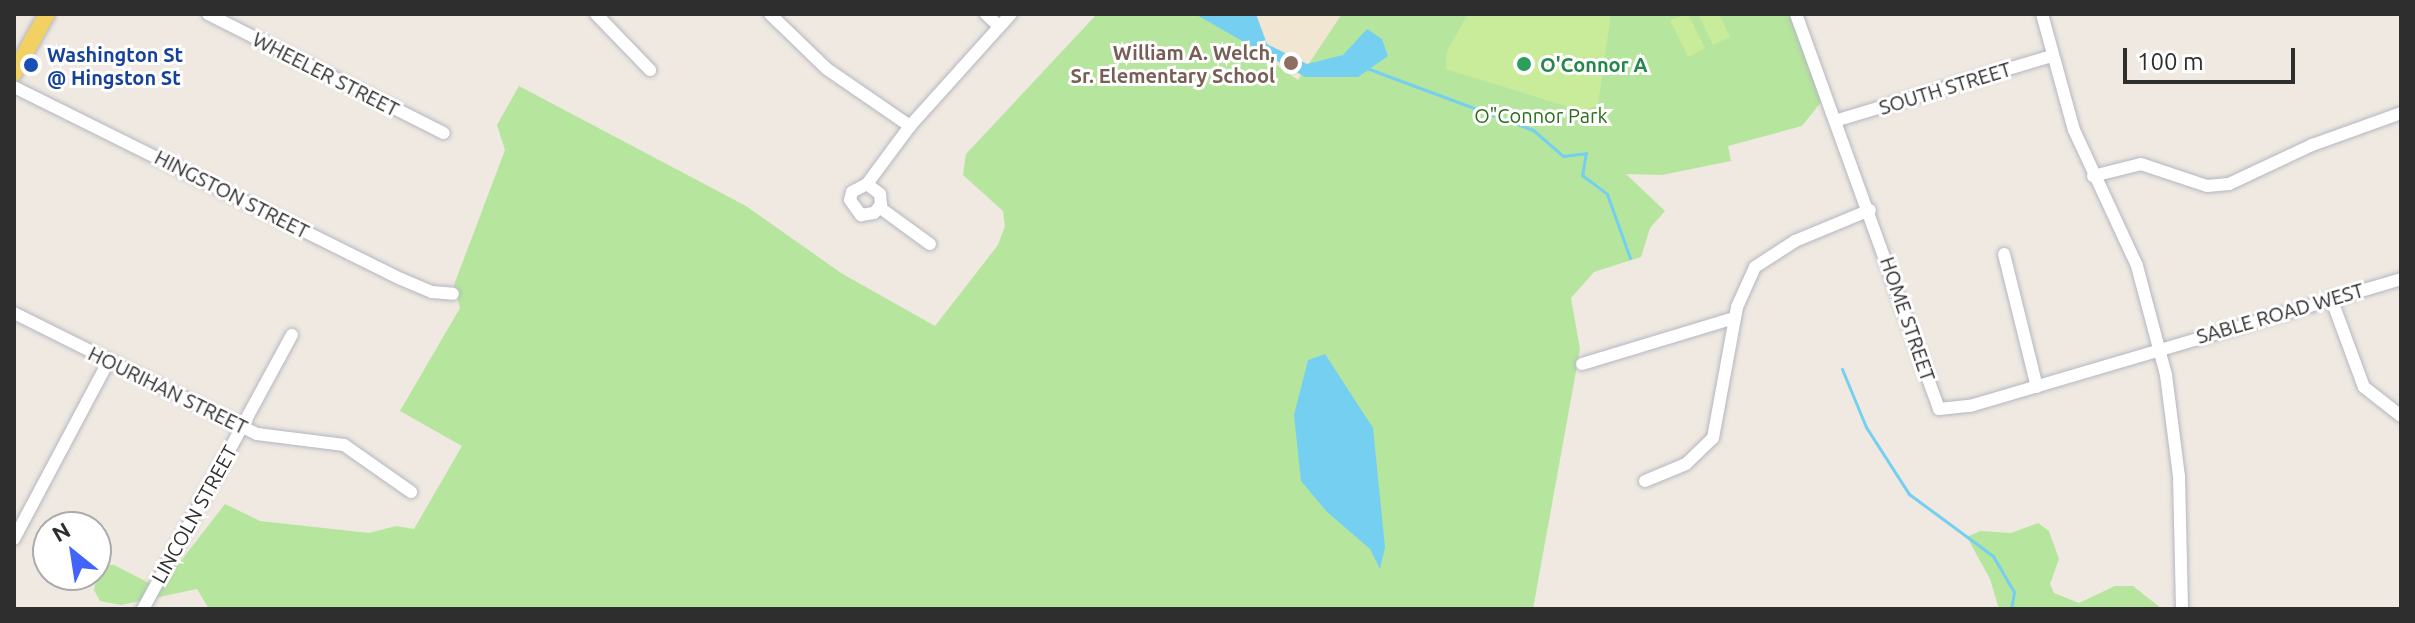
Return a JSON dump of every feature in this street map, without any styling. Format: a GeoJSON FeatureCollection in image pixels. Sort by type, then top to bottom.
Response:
{"type":"FeatureCollection","features":[{"type":"Feature","properties":{"kind":"main road"},"geometry":{"type":"LineString","coordinates":[[14,73],[47,14]]}},
{"type":"Feature","properties":{"kind":"street","name":"WHEELER STREET"},"geometry":{"type":"LineString","coordinates":[[208,14],[444,133]]}},
{"type":"Feature","properties":{"kind":"street"},"geometry":{"type":"LineString","coordinates":[[596,14],[650,70]]}},
{"type":"Feature","properties":{"kind":"street"},"geometry":{"type":"LineString","coordinates":[[770,14],[827,69],[910,126]]}},
{"type":"Feature","properties":{"kind":"street"},"geometry":{"type":"LineString","coordinates":[[986,14],[999,26]]}},
{"type":"Feature","properties":{"kind":"street"},"geometry":{"type":"LineString","coordinates":[[879,207],[861,215],[851,207],[852,192],[867,184],[910,126],[1011,14]]}},
{"type":"Feature","properties":{"kind":"street","name":"HOME STREET"},"geometry":{"type":"LineString","coordinates":[[1796,14],[1838,120],[1939,409],[1970,406],[2159,347]]}},
{"type":"Feature","properties":{"kind":"street"},"geometry":{"type":"LineString","coordinates":[[2042,14],[2052,56],[2093,176],[2137,266],[2159,347],[2176,448],[2182,609]]}},
{"type":"Feature","properties":{"kind":"street","name":"SOUTH STREET"},"geometry":{"type":"LineString","coordinates":[[1838,120],[2052,56]]}},
{"type":"Feature","properties":{"kind":"street","name":"HINGSTON STREET"},"geometry":{"type":"LineString","coordinates":[[14,87],[411,284],[453,294]]}},
{"type":"Feature","properties":{"kind":"street"},"geometry":{"type":"LineString","coordinates":[[2093,176],[2141,164],[2207,186],[2229,184],[2312,145],[2401,113]]}},
{"type":"Feature","properties":{"kind":"street"},"geometry":{"type":"LineString","coordinates":[[867,184],[880,194],[879,207]]}},
{"type":"Feature","properties":{"kind":"street"},"geometry":{"type":"LineString","coordinates":[[879,207],[930,244]]}},
{"type":"Feature","properties":{"kind":"street"},"geometry":{"type":"LineString","coordinates":[[1645,481],[1686,464],[1713,438],[1723,405],[1734,318],[1745,284],[1765,258],[1870,210]]}},
{"type":"Feature","properties":{"kind":"street"},"geometry":{"type":"LineString","coordinates":[[2004,254],[2037,387]]}},
{"type":"Feature","properties":{"kind":"street","name":"SABLE ROAD WEST"},"geometry":{"type":"LineString","coordinates":[[2159,347],[2401,279]]}},
{"type":"Feature","properties":{"kind":"street"},"geometry":{"type":"LineString","coordinates":[[2331,298],[2364,387],[2401,416]]}},
{"type":"Feature","properties":{"kind":"street","name":"HOURIHAN STREET"},"geometry":{"type":"LineString","coordinates":[[14,313],[257,434],[344,445],[411,492]]}},
{"type":"Feature","properties":{"kind":"street"},"geometry":{"type":"LineString","coordinates":[[1582,364],[1734,318]]}},
{"type":"Feature","properties":{"kind":"street","name":"LINCOLN STREET"},"geometry":{"type":"LineString","coordinates":[[143,609],[292,335]]}},
{"type":"Feature","properties":{"kind":"street"},"geometry":{"type":"LineString","coordinates":[[14,539],[109,360]]}},
{"type":"Feature","properties":{"kind":"shaded area","name":"William A. Welch, Sr. Elementary School"},"geometry":{"type":"Polygon","coordinates":[[[1205,14],[1342,14],[1299,80],[1205,14]]]}},
{"type":"Feature","properties":{"kind":"green space","name":"O\"Connor Park"},"geometry":{"type":"Polygon","coordinates":[[[1097,14],[1205,14],[1298,80],[1342,14],[1789,14],[1822,101],[1802,126],[1728,146],[1731,161],[1662,175],[1626,174],[1665,211],[1650,228],[1641,257],[1594,272],[1571,298],[1580,349],[1533,609],[209,609],[197,589],[121,605],[100,601],[95,591],[112,591],[112,565],[153,585],[163,584],[225,504],[260,521],[369,533],[396,526],[414,529],[462,446],[400,411],[460,308],[454,285],[505,150],[497,125],[519,86],[746,206],[841,273],[935,326],[998,245],[1005,226],[1003,211],[963,175],[966,154],[1097,14]]]}},
{"type":"Feature","properties":{"kind":"green space","name":"O'Connor A"},"geometry":{"type":"Polygon","coordinates":[[[1468,14],[1611,14],[1598,104],[1585,112],[1446,69],[1447,51],[1468,14]]]}},
{"type":"Feature","properties":{"kind":"green space"},"geometry":{"type":"Polygon","coordinates":[[[1688,14],[1705,48],[1688,57],[1670,20],[1688,14]]]}},
{"type":"Feature","properties":{"kind":"green space"},"geometry":{"type":"Polygon","coordinates":[[[1698,14],[1719,14],[1730,37],[1713,45],[1698,14]]]}},
{"type":"Feature","properties":{"kind":"green space"},"geometry":{"type":"Polygon","coordinates":[[[2038,523],[2049,531],[2059,559],[2050,584],[2054,593],[2079,603],[2115,586],[2133,586],[2162,609],[1999,609],[1990,579],[1967,537],[1980,531],[2011,533],[2038,523]]]}},
{"type":"Feature","properties":{"kind":"water"},"geometry":{"type":"Polygon","coordinates":[[[1195,14],[1256,14],[1267,44],[1307,64],[1343,55],[1367,29],[1382,39],[1388,56],[1358,77],[1305,77],[1195,14]]]}},
{"type":"Feature","properties":{"kind":"water"},"geometry":{"type":"Polygon","coordinates":[[[1325,354],[1373,428],[1385,547],[1380,569],[1370,549],[1327,512],[1301,481],[1294,415],[1308,360],[1325,354]]]}},
{"type":"Feature","properties":{"kind":"waterway"},"geometry":{"type":"LineString","coordinates":[[1369,69],[1533,130],[1563,156],[1586,153],[1582,175],[1607,194],[1630,258]]}},
{"type":"Feature","properties":{"kind":"waterway"},"geometry":{"type":"LineString","coordinates":[[1842,369],[1866,427],[1909,494],[1993,556],[2014,592],[2011,609]]}},
{"type":"Feature","properties":{"kind":"place","name":"William A. Welch, Sr. Elementary School"},"geometry":{"type":"Point","coordinates":[1291,63]}},
{"type":"Feature","properties":{"kind":"place","name":"O'Connor A"},"geometry":{"type":"Point","coordinates":[1524,64]}},
{"type":"Feature","properties":{"kind":"place","name":"Washington St @ Hingston St"},"geometry":{"type":"Point","coordinates":[31,65]}}]}
